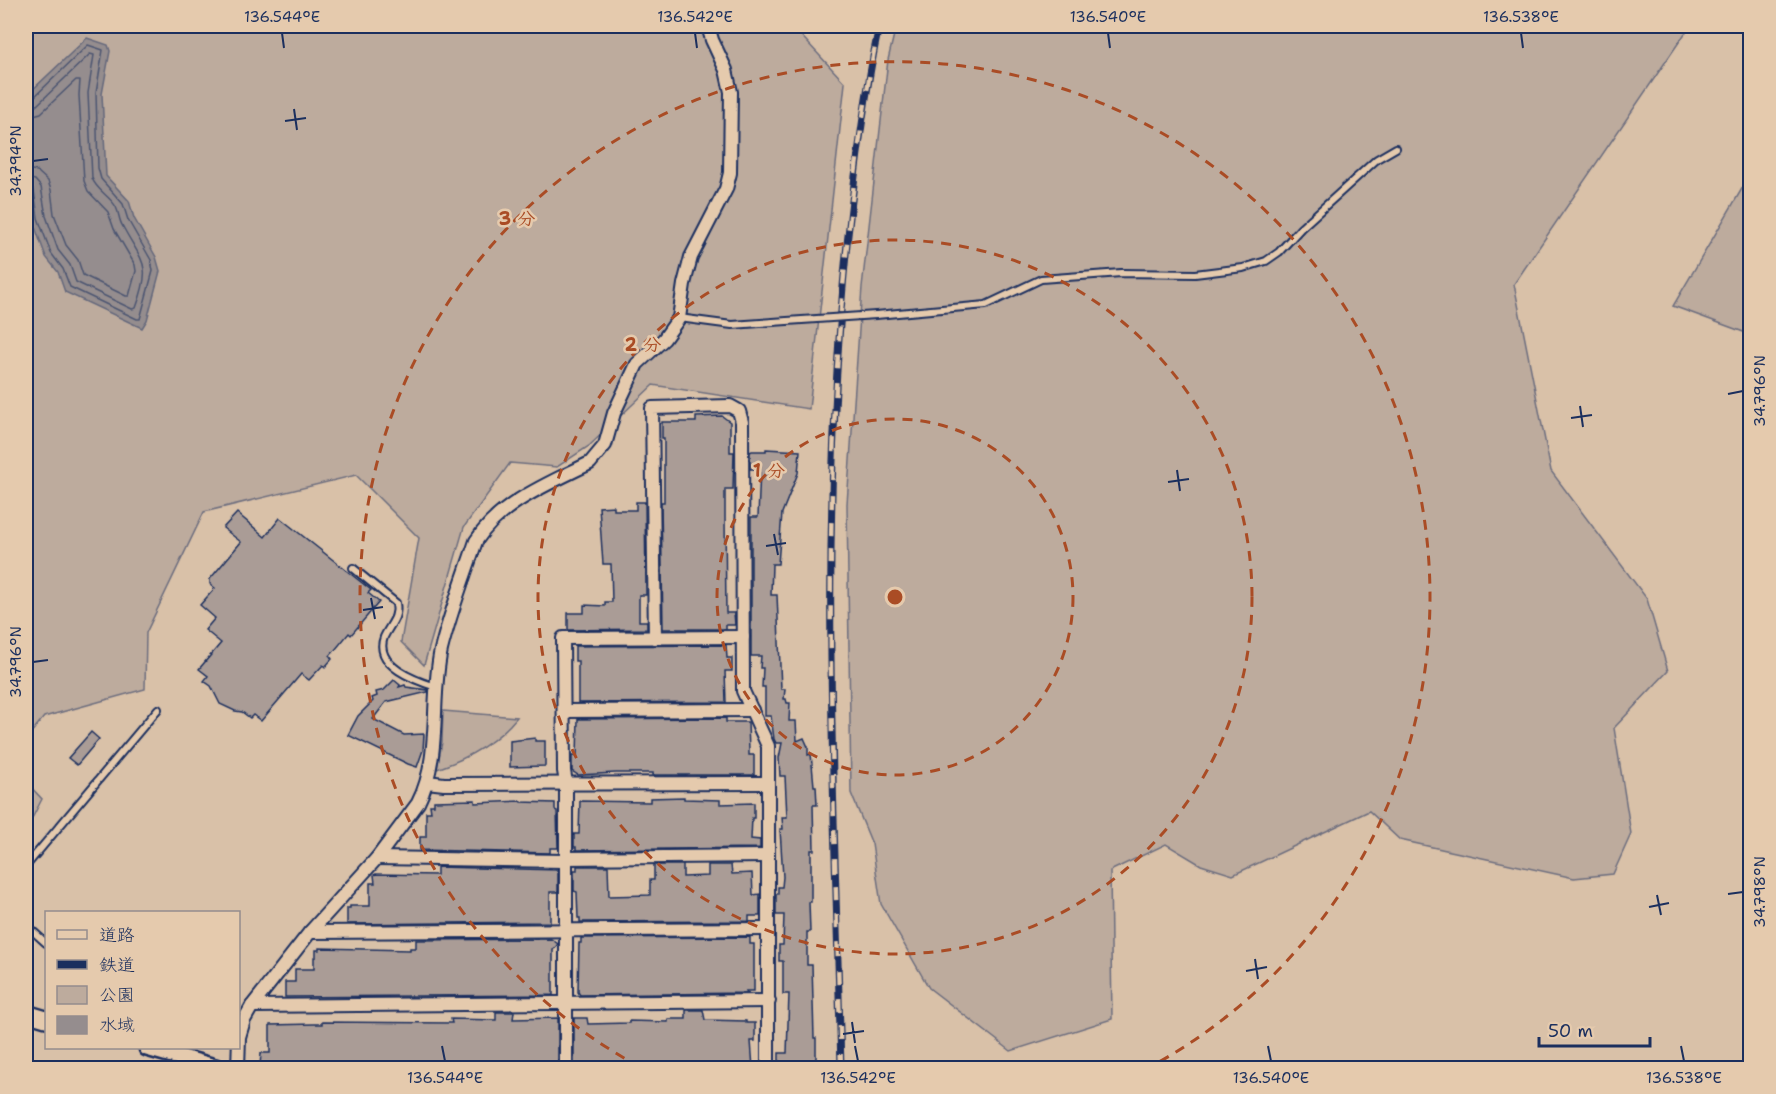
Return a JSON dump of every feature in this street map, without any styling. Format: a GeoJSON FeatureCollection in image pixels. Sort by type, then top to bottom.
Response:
{"type":"FeatureCollection","features":[{"type":"Feature","properties":{"kind":"street"},"geometry":{"type":"LineString","coordinates":[[240,1034],[252,1006],[310,932],[377,858],[418,803],[428,782],[441,651],[476,541],[484,529],[517,502],[590,463],[598,455],[605,445],[614,412],[637,364],[664,339],[679,318],[691,257],[726,189],[730,172],[731,92],[726,70],[708,26]]}},
{"type":"Feature","properties":{"kind":"street"},"geometry":{"type":"LineString","coordinates":[[655,638],[652,408],[730,405],[739,411],[742,422],[743,691],[768,746],[768,1068]]}},
{"type":"Feature","properties":{"kind":"street"},"geometry":{"type":"LineString","coordinates":[[566,1068],[566,783],[563,638],[742,637]]}},
{"type":"Feature","properties":{"kind":"street"},"geometry":{"type":"LineString","coordinates":[[564,711],[752,710]]}},
{"type":"Feature","properties":{"kind":"street"},"geometry":{"type":"LineString","coordinates":[[428,782],[444,784],[767,783]]}},
{"type":"Feature","properties":{"kind":"street"},"geometry":{"type":"LineString","coordinates":[[377,858],[565,860],[767,856]]}},
{"type":"Feature","properties":{"kind":"street"},"geometry":{"type":"LineString","coordinates":[[310,932],[768,928]]}},
{"type":"Feature","properties":{"kind":"street"},"geometry":{"type":"LineString","coordinates":[[252,1006],[769,1001]]}},
{"type":"Feature","properties":{"kind":"street"},"geometry":{"type":"LineString","coordinates":[[26,1013],[45,1019]]}},
{"type":"Feature","properties":{"kind":"street"},"geometry":{"type":"LineString","coordinates":[[154,1049],[218,1068]]}},
{"type":"Feature","properties":{"kind":"street"},"geometry":{"type":"LineString","coordinates":[[238,1068],[239,1049]]}},
{"type":"Feature","properties":{"kind":"lane"},"geometry":{"type":"LineString","coordinates":[[679,318],[732,325],[876,315],[986,305],[1041,279],[1121,273],[1195,274],[1243,268],[1266,261],[1279,252],[1301,228],[1377,159],[1396,148]]}},
{"type":"Feature","properties":{"kind":"lane"},"geometry":{"type":"LineString","coordinates":[[353,568],[396,603],[396,616],[384,638],[384,654],[387,661],[394,667],[437,688]]}},
{"type":"Feature","properties":{"kind":"lane"},"geometry":{"type":"LineString","coordinates":[[26,866],[158,709]]}},
{"type":"Feature","properties":{"kind":"lane"},"geometry":{"type":"LineString","coordinates":[[26,926],[45,942]]}},
{"type":"Feature","properties":{"kind":"green space"},"geometry":{"type":"Polygon","coordinates":[[[26,26],[795,26],[795,29],[845,83],[809,409],[653,385],[589,446],[557,467],[510,463],[464,527],[424,665],[401,642],[419,538],[356,475],[204,512],[146,633],[145,689],[44,717],[26,739],[26,26]]]}},
{"type":"Feature","properties":{"kind":"green space"},"geometry":{"type":"Polygon","coordinates":[[[896,26],[1690,26],[1514,284],[1551,471],[1647,599],[1668,671],[1614,728],[1631,834],[1613,874],[1574,878],[1400,840],[1369,811],[1233,875],[1201,865],[1166,844],[1110,871],[1112,1019],[1011,1051],[929,988],[881,904],[872,844],[851,793],[847,504],[862,287],[888,60],[896,26]]]}},
{"type":"Feature","properties":{"kind":"green space"},"geometry":{"type":"Polygon","coordinates":[[[1750,175],[1750,332],[1749,334],[1673,306],[1750,175]]]}},
{"type":"Feature","properties":{"kind":"green space"},"geometry":{"type":"Polygon","coordinates":[[[443,711],[517,717],[500,735],[481,749],[437,769],[442,742],[443,711]]]}},
{"type":"Feature","properties":{"kind":"green space"},"geometry":{"type":"Polygon","coordinates":[[[26,782],[42,799],[26,830],[26,782]]]}},
{"type":"Feature","properties":{"kind":"water"},"geometry":{"type":"Polygon","coordinates":[[[87,38],[108,45],[110,51],[102,94],[106,176],[129,201],[134,218],[156,257],[160,271],[147,320],[142,328],[65,292],[58,272],[46,257],[32,219],[26,183],[27,95],[87,38]]]}},
{"type":"Feature","properties":{"kind":"building"},"geometry":{"type":"Polygon","coordinates":[[[722,416],[730,422],[730,452],[734,452],[733,489],[725,489],[725,518],[726,613],[734,613],[735,625],[726,625],[726,629],[663,629],[661,502],[664,502],[664,438],[662,438],[662,422],[696,422],[696,417],[722,416]]]}},
{"type":"Feature","properties":{"kind":"building"},"geometry":{"type":"Polygon","coordinates":[[[766,449],[800,451],[798,473],[782,513],[778,564],[772,564],[771,595],[777,595],[781,689],[785,689],[784,699],[790,703],[789,721],[796,721],[797,741],[804,738],[808,747],[808,755],[811,754],[814,786],[816,786],[817,805],[813,805],[814,850],[811,850],[810,932],[807,932],[807,965],[812,965],[816,1058],[812,1066],[806,1066],[806,1068],[779,1068],[779,1053],[787,1053],[789,994],[783,994],[783,961],[779,961],[779,945],[783,945],[784,915],[776,915],[776,894],[778,894],[778,887],[782,887],[783,877],[780,829],[783,829],[782,817],[787,817],[785,776],[780,776],[779,758],[782,743],[776,743],[774,739],[771,716],[765,716],[765,687],[762,687],[761,656],[751,656],[751,517],[758,517],[760,469],[750,469],[750,452],[766,451],[766,449]]]}},
{"type":"Feature","properties":{"kind":"building"},"geometry":{"type":"Polygon","coordinates":[[[636,502],[645,502],[646,595],[639,595],[639,621],[647,621],[647,629],[568,630],[568,613],[584,613],[584,605],[605,606],[605,602],[612,602],[611,564],[603,564],[599,507],[614,506],[614,510],[636,510],[636,502]]]}},
{"type":"Feature","properties":{"kind":"building"},"geometry":{"type":"Polygon","coordinates":[[[237,513],[265,537],[280,518],[371,590],[368,593],[379,602],[351,635],[349,633],[330,656],[332,659],[325,667],[323,665],[309,680],[301,674],[261,721],[253,715],[250,718],[242,712],[220,704],[211,686],[204,681],[208,676],[199,669],[221,643],[205,630],[215,618],[200,605],[215,588],[210,584],[210,579],[241,542],[223,528],[237,513]]]}},
{"type":"Feature","properties":{"kind":"building"},"geometry":{"type":"Polygon","coordinates":[[[726,645],[727,658],[732,658],[732,671],[725,671],[726,702],[578,703],[578,661],[575,661],[575,646],[726,645]]]}},
{"type":"Feature","properties":{"kind":"building"},"geometry":{"type":"Polygon","coordinates":[[[394,680],[400,685],[399,687],[405,685],[428,690],[428,692],[386,702],[373,719],[404,735],[424,734],[423,750],[417,767],[348,735],[358,716],[373,701],[372,698],[377,696],[376,692],[384,690],[394,680]]]}},
{"type":"Feature","properties":{"kind":"building"},"geometry":{"type":"Polygon","coordinates":[[[726,718],[726,722],[748,722],[749,755],[754,755],[754,775],[616,773],[578,775],[572,771],[572,756],[577,756],[578,719],[726,718]]]}},
{"type":"Feature","properties":{"kind":"building"},"geometry":{"type":"Polygon","coordinates":[[[91,732],[99,739],[77,765],[68,758],[91,732]]]}},
{"type":"Feature","properties":{"kind":"building"},"geometry":{"type":"Polygon","coordinates":[[[535,738],[535,741],[545,741],[545,766],[510,767],[510,741],[535,738]]]}},
{"type":"Feature","properties":{"kind":"building"},"geometry":{"type":"Polygon","coordinates":[[[684,797],[684,799],[720,800],[720,804],[754,803],[751,839],[760,840],[760,848],[576,850],[574,847],[574,834],[579,834],[580,801],[650,802],[650,798],[684,797]]]}},
{"type":"Feature","properties":{"kind":"building"},"geometry":{"type":"Polygon","coordinates":[[[475,800],[475,803],[521,801],[555,803],[558,848],[550,848],[550,853],[420,850],[420,837],[426,837],[426,812],[431,812],[430,805],[434,805],[434,801],[475,800]]]}},
{"type":"Feature","properties":{"kind":"building"},"geometry":{"type":"Polygon","coordinates":[[[654,865],[683,865],[683,877],[708,876],[708,865],[731,865],[732,874],[752,873],[753,895],[760,894],[760,916],[749,916],[749,921],[580,922],[577,892],[574,891],[574,870],[577,870],[577,866],[608,866],[609,896],[650,895],[650,880],[654,880],[654,865]]]}},
{"type":"Feature","properties":{"kind":"building"},"geometry":{"type":"Polygon","coordinates":[[[437,867],[558,870],[558,892],[550,892],[550,922],[347,924],[347,908],[370,906],[370,883],[375,883],[374,875],[437,875],[437,867]]]}},
{"type":"Feature","properties":{"kind":"building"},"geometry":{"type":"Polygon","coordinates":[[[750,937],[750,944],[754,944],[754,991],[746,991],[747,993],[580,995],[578,992],[581,938],[750,937]]]}},
{"type":"Feature","properties":{"kind":"building"},"geometry":{"type":"Polygon","coordinates":[[[551,939],[558,944],[553,950],[553,995],[285,997],[285,982],[295,982],[295,969],[314,969],[314,957],[319,948],[410,950],[410,948],[416,948],[416,940],[551,939]]]}},
{"type":"Feature","properties":{"kind":"building"},"geometry":{"type":"Polygon","coordinates":[[[686,1010],[703,1010],[705,1020],[755,1023],[755,1041],[751,1041],[753,1068],[577,1068],[577,1064],[574,1064],[574,1018],[587,1018],[588,1024],[629,1023],[629,1021],[668,1022],[668,1019],[686,1019],[686,1010]]]}},
{"type":"Feature","properties":{"kind":"building"},"geometry":{"type":"Polygon","coordinates":[[[496,1012],[514,1012],[513,1019],[558,1018],[558,1064],[553,1064],[553,1068],[260,1067],[261,1053],[270,1053],[270,1025],[322,1024],[322,1022],[452,1023],[451,1019],[496,1020],[496,1012]]]}},
{"type":"Feature","properties":{"kind":"railway"},"geometry":{"type":"LineString","coordinates":[[841,1068],[832,759],[833,450],[838,347],[847,244],[860,135],[879,26]]}}]}
